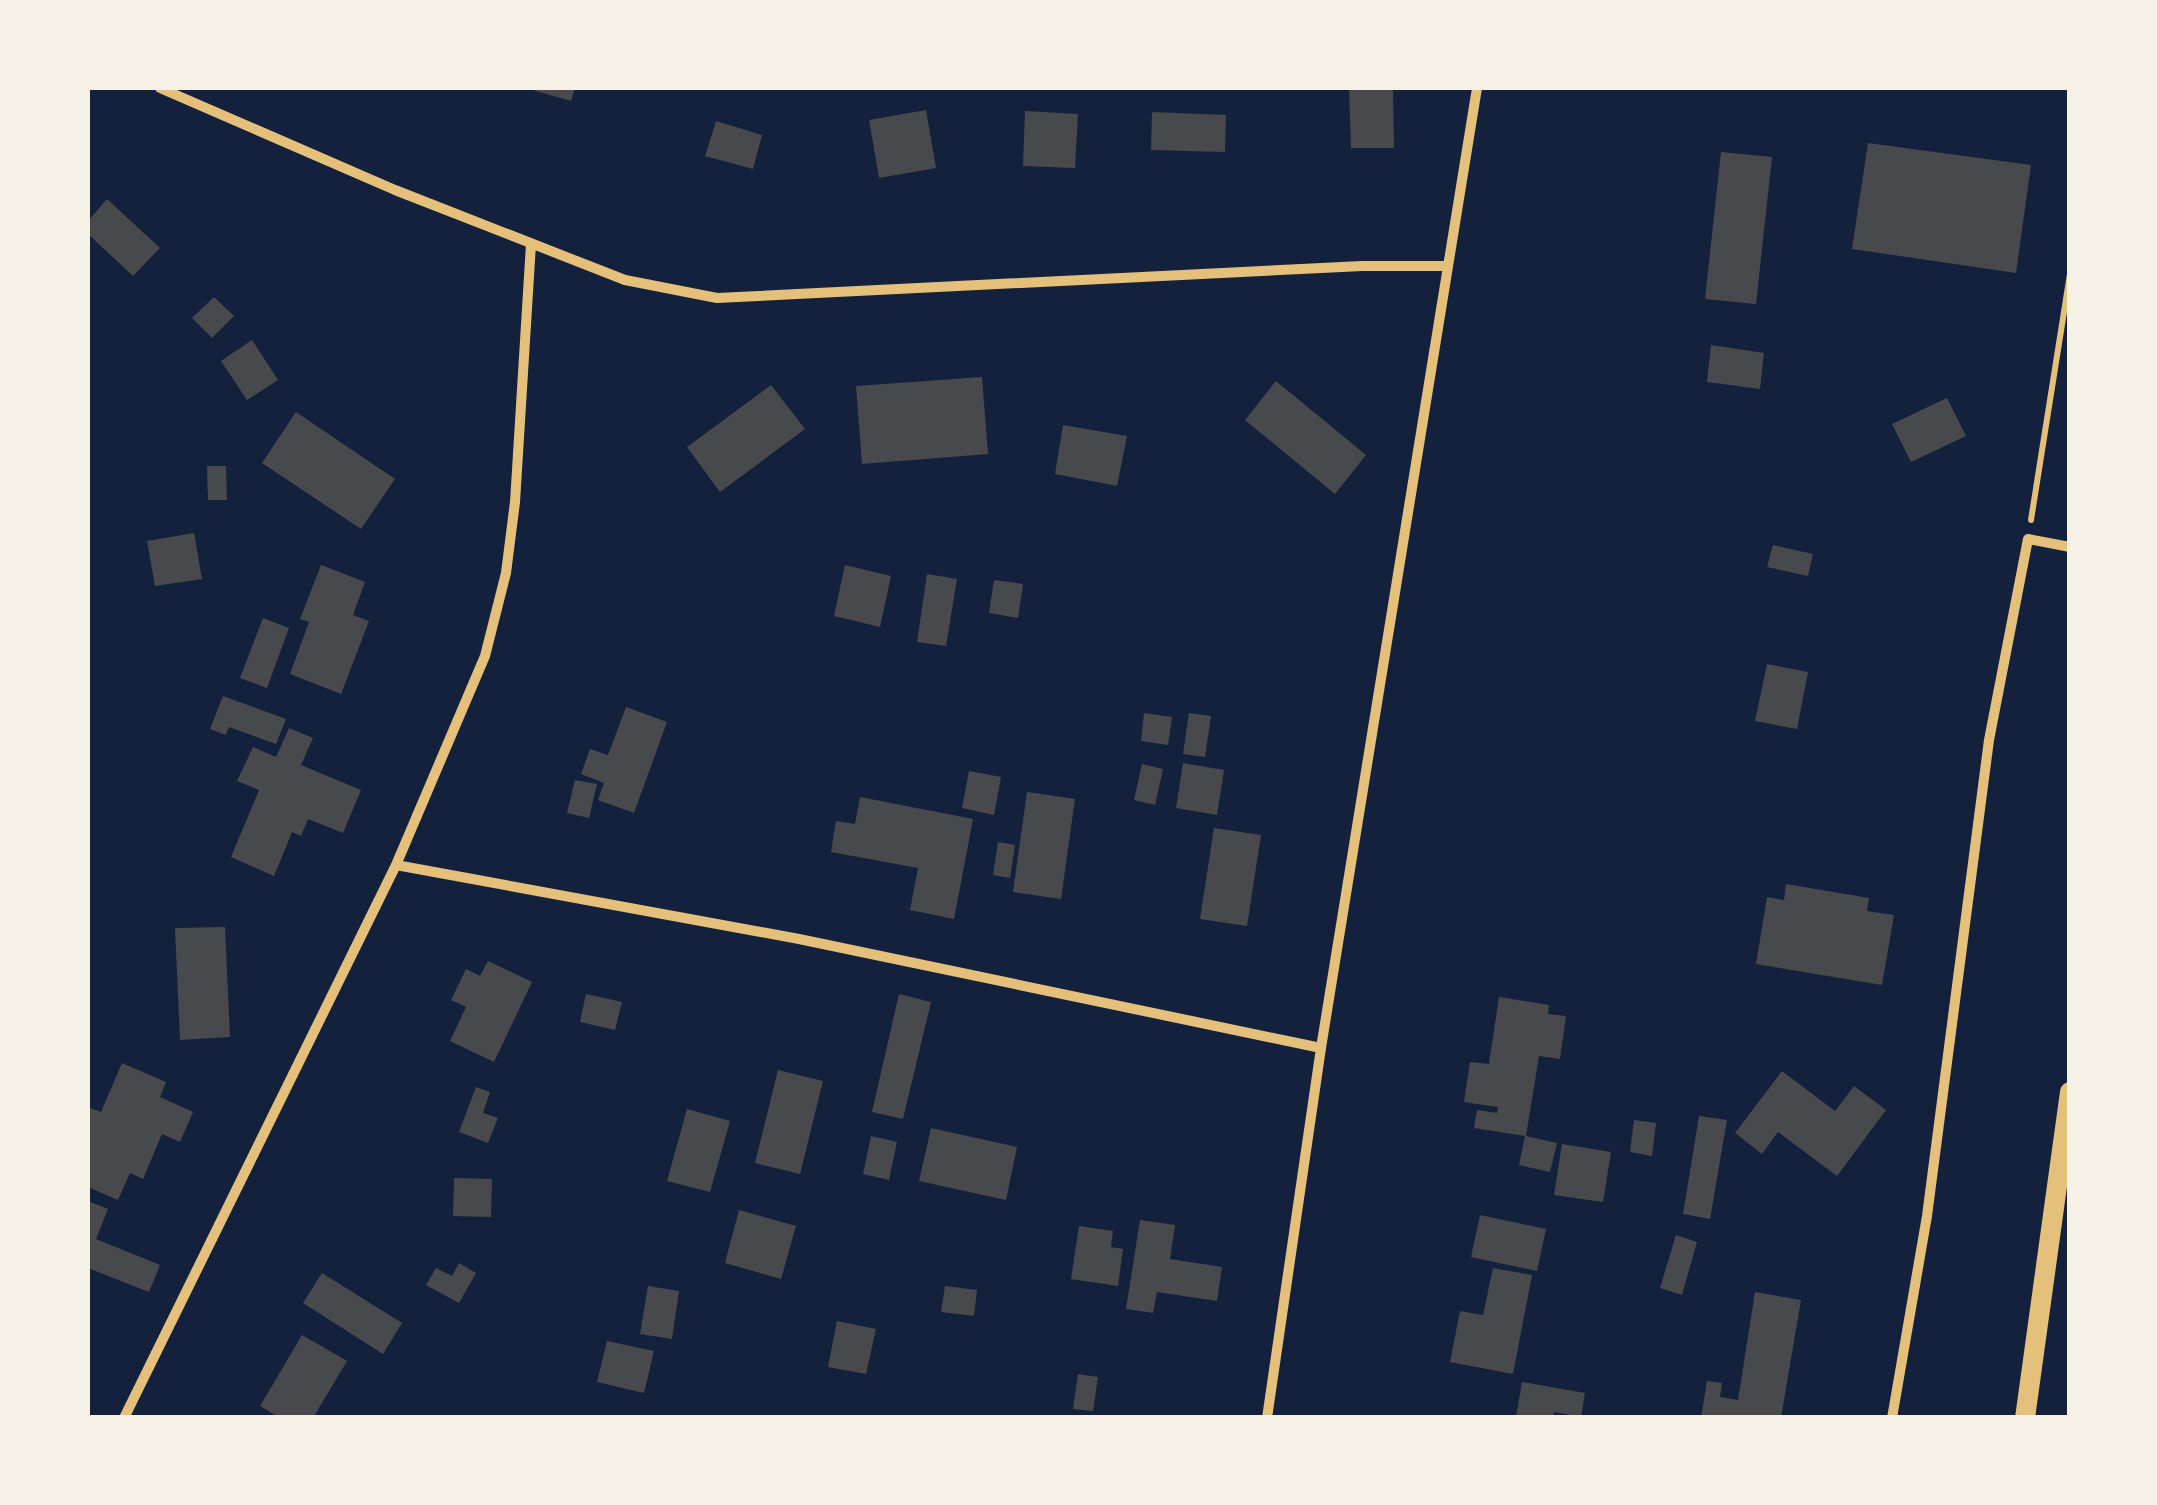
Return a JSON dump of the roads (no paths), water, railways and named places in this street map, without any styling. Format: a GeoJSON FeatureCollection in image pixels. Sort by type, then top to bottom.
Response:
{"type":"FeatureCollection","features":[{"type":"Feature","properties":{"kind":"main road"},"geometry":{"type":"LineString","coordinates":[[2025,1418],[2070,1092]]}},
{"type":"Feature","properties":{"kind":"street"},"geometry":{"type":"LineString","coordinates":[[160,88],[394,190],[625,280],[717,298],[1362,266],[1447,266]]}},
{"type":"Feature","properties":{"kind":"street"},"geometry":{"type":"LineString","coordinates":[[1267,1418],[1321,1048],[1476,88]]}},
{"type":"Feature","properties":{"kind":"street"},"geometry":{"type":"LineString","coordinates":[[124,1418],[396,866],[485,656],[506,573],[515,502],[532,244]]}},
{"type":"Feature","properties":{"kind":"street"},"geometry":{"type":"LineString","coordinates":[[1892,1418],[1927,1216],[1990,740],[2028,539],[2070,546]]}},
{"type":"Feature","properties":{"kind":"street"},"geometry":{"type":"LineString","coordinates":[[396,866],[799,938],[1321,1048]]}}]}
